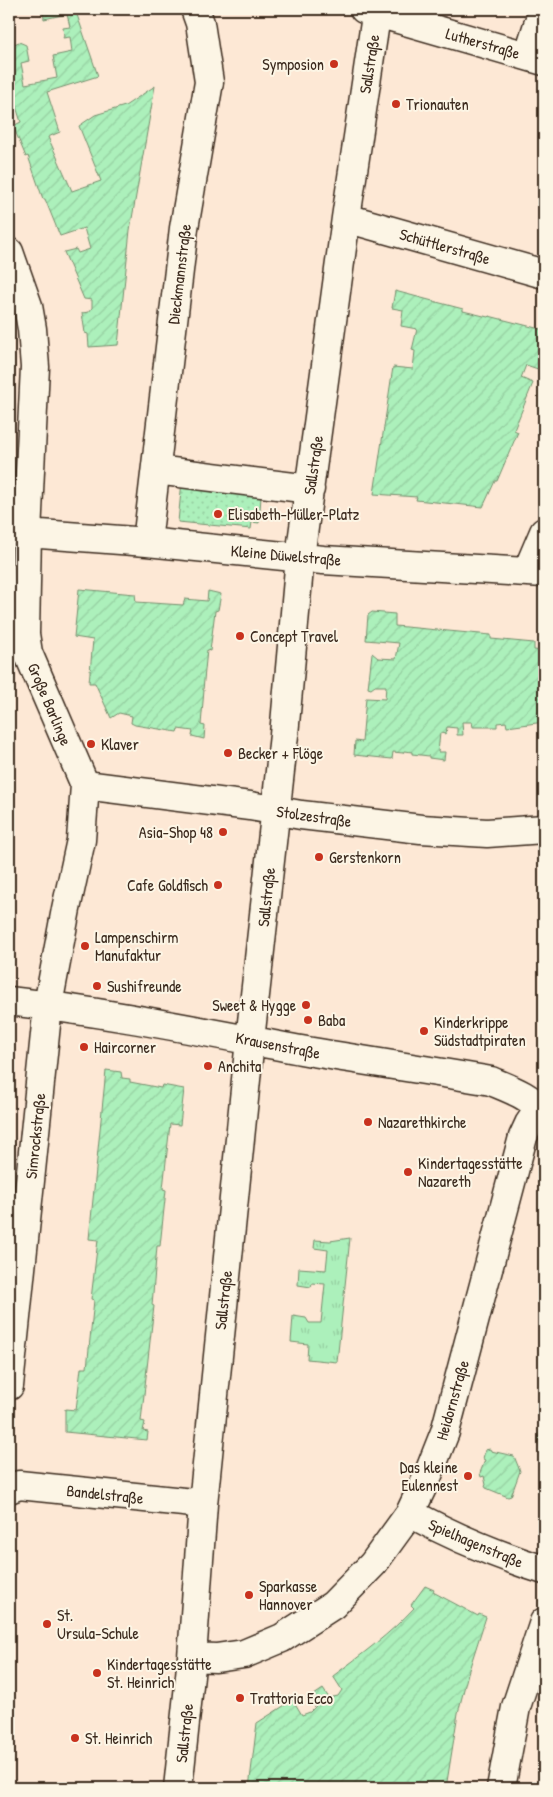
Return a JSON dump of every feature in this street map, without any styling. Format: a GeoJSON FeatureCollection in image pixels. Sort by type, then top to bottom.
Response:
{"type":"FeatureCollection","features":[{"type":"Feature","properties":{"kind":"street","name":"Dieckmannstraße"},"geometry":{"type":"LineString","coordinates":[[147,542],[184,228],[209,82],[200,24],[195,9]]}},
{"type":"Feature","properties":{"kind":"street"},"geometry":{"type":"LineString","coordinates":[[536,59],[543,9]]}},
{"type":"Feature","properties":{"kind":"street","name":"Lutherstraße"},"geometry":{"type":"LineString","coordinates":[[373,10],[536,59]]}},
{"type":"Feature","properties":{"kind":"street","name":"Sallstraße"},"geometry":{"type":"LineString","coordinates":[[178,1788],[192,1657],[202,1504],[284,735],[300,557],[373,10]]}},
{"type":"Feature","properties":{"kind":"street","name":"Schüttlerstraße"},"geometry":{"type":"LineString","coordinates":[[346,218],[544,274]]}},
{"type":"Feature","properties":{"kind":"street","name":"Große Barlinge"},"geometry":{"type":"LineString","coordinates":[[9,252],[28,306],[35,367],[27,533],[17,618],[25,634],[28,653],[85,785],[81,840],[48,1005]]}},
{"type":"Feature","properties":{"kind":"street"},"geometry":{"type":"LineString","coordinates":[[156,470],[310,489]]}},
{"type":"Feature","properties":{"kind":"street"},"geometry":{"type":"LineString","coordinates":[[536,572],[544,532]]}},
{"type":"Feature","properties":{"kind":"street","name":"Kleine Düwelstraße"},"geometry":{"type":"LineString","coordinates":[[27,533],[147,542],[300,557],[536,572]]}},
{"type":"Feature","properties":{"kind":"street","name":"Stolzestraße"},"geometry":{"type":"LineString","coordinates":[[85,785],[301,815],[420,829],[487,833],[544,829]]}},
{"type":"Feature","properties":{"kind":"street","name":"Krausenstraße"},"geometry":{"type":"LineString","coordinates":[[9,1001],[48,1005],[492,1081],[519,1092],[543,1107]]}},
{"type":"Feature","properties":{"kind":"street","name":"Simrockstraße"},"geometry":{"type":"LineString","coordinates":[[9,1386],[48,1005]]}},
{"type":"Feature","properties":{"kind":"street","name":"Heidornstraße"},"geometry":{"type":"LineString","coordinates":[[192,1657],[216,1658],[244,1654],[282,1638],[333,1605],[373,1564],[410,1513],[445,1432],[524,1137],[543,1107]]}},
{"type":"Feature","properties":{"kind":"street","name":"Bandelstraße"},"geometry":{"type":"LineString","coordinates":[[9,1489],[19,1485],[202,1504]]}},
{"type":"Feature","properties":{"kind":"street","name":"Spielhagenstraße"},"geometry":{"type":"LineString","coordinates":[[410,1513],[443,1532],[473,1545],[544,1570]]}},
{"type":"Feature","properties":{"kind":"street"},"geometry":{"type":"LineString","coordinates":[[501,1788],[516,1707],[544,1622]]}},
{"type":"Feature","properties":{"kind":"green space"},"geometry":{"type":"Polygon","coordinates":[[[39,9],[75,9],[98,76],[47,92],[60,132],[48,137],[72,191],[101,181],[79,126],[95,115],[125,106],[155,86],[130,230],[118,345],[89,347],[88,334],[85,333],[82,313],[89,312],[92,308],[92,300],[84,299],[64,252],[76,249],[78,253],[90,249],[84,228],[60,236],[45,199],[43,199],[28,156],[26,157],[13,126],[21,122],[9,85],[9,46],[19,42],[26,45],[29,61],[21,63],[25,84],[57,78],[53,56],[72,52],[70,37],[63,38],[63,28],[70,27],[67,14],[44,19],[43,10],[40,11],[39,9]]]}},
{"type":"Feature","properties":{"kind":"green space"},"geometry":{"type":"Polygon","coordinates":[[[395,291],[463,309],[463,311],[544,330],[544,371],[526,365],[521,378],[533,383],[514,430],[518,432],[497,481],[495,481],[483,507],[416,500],[417,497],[374,494],[393,367],[413,369],[415,351],[412,350],[417,329],[401,326],[403,310],[392,308],[395,291]]]}},
{"type":"Feature","properties":{"kind":"green space"},"geometry":{"type":"Polygon","coordinates":[[[182,481],[261,497],[259,523],[252,522],[251,529],[178,522],[182,481]]]}},
{"type":"Feature","properties":{"kind":"green space"},"geometry":{"type":"Polygon","coordinates":[[[79,589],[135,594],[136,602],[183,605],[185,599],[207,601],[208,591],[221,594],[218,610],[215,611],[210,651],[207,650],[201,725],[205,726],[204,739],[192,736],[193,731],[178,729],[177,732],[135,725],[131,723],[132,716],[119,713],[111,718],[95,683],[89,683],[93,640],[74,637],[79,589]]]}},
{"type":"Feature","properties":{"kind":"green space"},"geometry":{"type":"Polygon","coordinates":[[[372,612],[395,614],[395,626],[491,635],[491,639],[534,643],[534,650],[544,651],[544,722],[507,727],[506,722],[497,723],[497,727],[473,727],[472,722],[462,722],[463,735],[457,735],[457,728],[447,727],[446,734],[440,733],[438,752],[445,752],[444,760],[404,751],[403,753],[393,752],[392,759],[354,755],[355,741],[362,742],[366,698],[385,699],[386,686],[368,688],[372,653],[378,658],[396,659],[399,643],[366,640],[368,615],[372,612]]]}},
{"type":"Feature","properties":{"kind":"green space"},"geometry":{"type":"Polygon","coordinates":[[[106,1070],[121,1072],[122,1078],[130,1079],[130,1082],[161,1088],[162,1085],[184,1089],[180,1125],[170,1124],[163,1189],[166,1190],[160,1246],[157,1246],[152,1305],[154,1306],[141,1421],[145,1422],[143,1431],[148,1432],[147,1440],[65,1432],[65,1409],[76,1410],[81,1368],[87,1368],[94,1300],[91,1299],[98,1240],[89,1239],[106,1070]]]}},
{"type":"Feature","properties":{"kind":"green space"},"geometry":{"type":"Polygon","coordinates":[[[350,1238],[337,1362],[307,1359],[308,1344],[291,1342],[293,1316],[306,1318],[309,1323],[321,1323],[325,1284],[312,1283],[311,1287],[298,1285],[299,1268],[326,1270],[328,1250],[314,1248],[315,1240],[330,1241],[350,1238]]]}},
{"type":"Feature","properties":{"kind":"green space"},"geometry":{"type":"Polygon","coordinates":[[[544,1420],[544,1458],[539,1439],[544,1420]]]}},
{"type":"Feature","properties":{"kind":"green space"},"geometry":{"type":"Polygon","coordinates":[[[490,1449],[491,1451],[514,1456],[520,1471],[511,1496],[508,1497],[485,1486],[484,1476],[481,1477],[480,1473],[485,1460],[483,1459],[485,1450],[490,1449]]]}},
{"type":"Feature","properties":{"kind":"green space"},"geometry":{"type":"Polygon","coordinates":[[[425,1586],[478,1616],[479,1614],[486,1617],[468,1673],[458,1713],[446,1788],[249,1788],[257,1723],[293,1700],[302,1715],[310,1712],[316,1706],[311,1697],[323,1689],[329,1698],[338,1696],[342,1690],[333,1676],[405,1618],[414,1608],[411,1605],[425,1586]]]}},
{"type":"Feature","properties":{"kind":"place","name":"Symposion"},"geometry":{"type":"Point","coordinates":[334,64]}},
{"type":"Feature","properties":{"kind":"place","name":"Trionauten"},"geometry":{"type":"Point","coordinates":[396,104]}},
{"type":"Feature","properties":{"kind":"place","name":"Elisabeth-Müller-Platz"},"geometry":{"type":"Point","coordinates":[218,514]}},
{"type":"Feature","properties":{"kind":"place","name":"Concept Travel"},"geometry":{"type":"Point","coordinates":[240,636]}},
{"type":"Feature","properties":{"kind":"place","name":"Klaver"},"geometry":{"type":"Point","coordinates":[91,744]}},
{"type":"Feature","properties":{"kind":"place","name":"Becker + Flöge"},"geometry":{"type":"Point","coordinates":[228,753]}},
{"type":"Feature","properties":{"kind":"place","name":"Asia-Shop 48"},"geometry":{"type":"Point","coordinates":[223,832]}},
{"type":"Feature","properties":{"kind":"place","name":"Gerstenkorn"},"geometry":{"type":"Point","coordinates":[319,857]}},
{"type":"Feature","properties":{"kind":"place","name":"Cafe Goldfisch"},"geometry":{"type":"Point","coordinates":[218,885]}},
{"type":"Feature","properties":{"kind":"place","name":"Lampenschirm Manufaktur"},"geometry":{"type":"Point","coordinates":[85,946]}},
{"type":"Feature","properties":{"kind":"place","name":"Sushifreunde"},"geometry":{"type":"Point","coordinates":[97,986]}},
{"type":"Feature","properties":{"kind":"place","name":"Sweet & Hygge"},"geometry":{"type":"Point","coordinates":[306,1005]}},
{"type":"Feature","properties":{"kind":"place","name":"Baba"},"geometry":{"type":"Point","coordinates":[308,1020]}},
{"type":"Feature","properties":{"kind":"place","name":"Kinderkrippe Südstadtpiraten"},"geometry":{"type":"Point","coordinates":[424,1031]}},
{"type":"Feature","properties":{"kind":"place","name":"Haircorner"},"geometry":{"type":"Point","coordinates":[84,1047]}},
{"type":"Feature","properties":{"kind":"place","name":"Anchita"},"geometry":{"type":"Point","coordinates":[208,1066]}},
{"type":"Feature","properties":{"kind":"place","name":"Nazarethkirche"},"geometry":{"type":"Point","coordinates":[368,1122]}},
{"type":"Feature","properties":{"kind":"place","name":"Kindertagesstätte Nazareth"},"geometry":{"type":"Point","coordinates":[408,1172]}},
{"type":"Feature","properties":{"kind":"place","name":"Das kleine Eulennest"},"geometry":{"type":"Point","coordinates":[468,1476]}},
{"type":"Feature","properties":{"kind":"place","name":"Sparkasse Hannover"},"geometry":{"type":"Point","coordinates":[249,1595]}},
{"type":"Feature","properties":{"kind":"place","name":"St. Ursula-Schule"},"geometry":{"type":"Point","coordinates":[47,1624]}},
{"type":"Feature","properties":{"kind":"place","name":"Kindertagesstätte St. Heinrich"},"geometry":{"type":"Point","coordinates":[97,1673]}},
{"type":"Feature","properties":{"kind":"place","name":"Trattoria Ecco"},"geometry":{"type":"Point","coordinates":[240,1698]}},
{"type":"Feature","properties":{"kind":"place","name":"St. Heinrich"},"geometry":{"type":"Point","coordinates":[75,1738]}}]}
